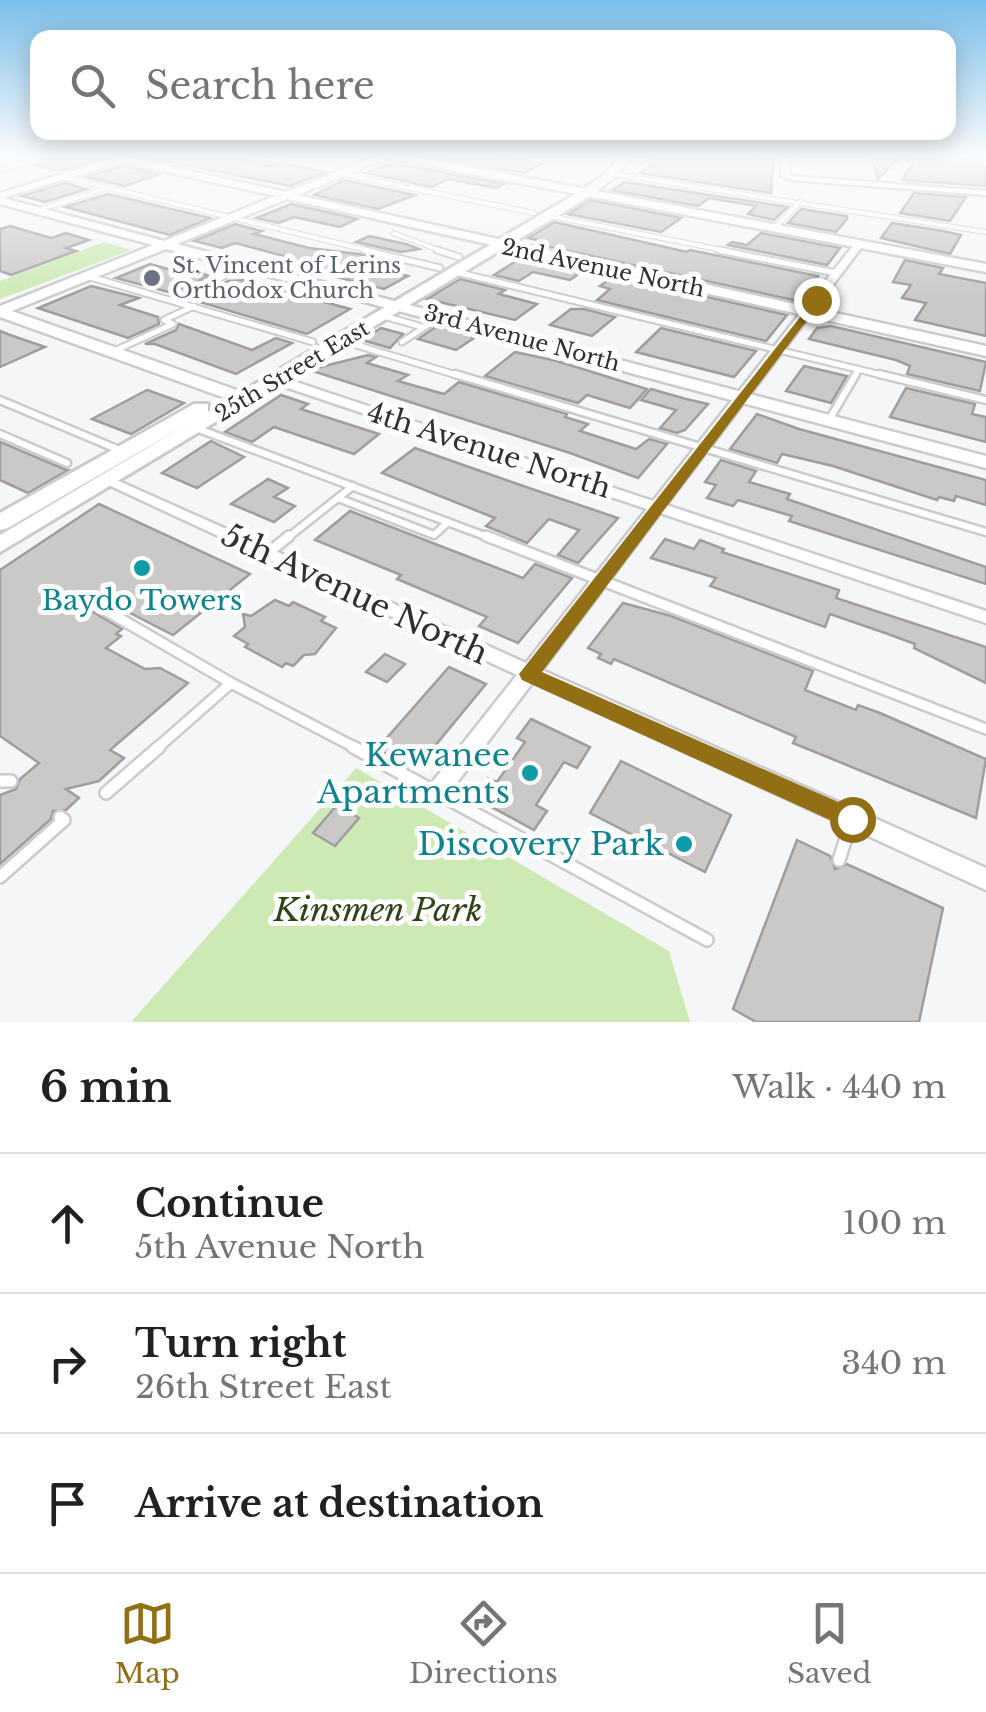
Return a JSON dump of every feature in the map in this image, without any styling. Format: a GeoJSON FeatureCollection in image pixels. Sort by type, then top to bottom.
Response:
{"type":"FeatureCollection","features":[{"type":"Feature","properties":{"kind":"main road","name":"25th Street East"},"geometry":{"type":"LineString","coordinates":[[497,241],[534,213],[556,203]]}},
{"type":"Feature","properties":{"kind":"main road","name":"25th Street East"},"geometry":{"type":"LineString","coordinates":[[0,546],[6,527],[124,452],[277,380],[343,341],[452,266],[550,216],[566,203]]}},
{"type":"Feature","properties":{"kind":"main road","name":"25th Street East"},"geometry":{"type":"LineString","coordinates":[[6,527],[107,482],[196,428],[312,342],[389,308]]}},
{"type":"Feature","properties":{"kind":"street","name":"3rd Avenue North"},"geometry":{"type":"LineString","coordinates":[[13,203],[389,308],[441,316],[986,462]]}},
{"type":"Feature","properties":{"kind":"street"},"geometry":{"type":"LineString","coordinates":[[0,312],[268,203]]}},
{"type":"Feature","properties":{"kind":"street","name":"2nd Avenue North"},"geometry":{"type":"LineString","coordinates":[[323,203],[427,229],[497,241]]}},
{"type":"Feature","properties":{"kind":"street","name":"2nd Avenue North"},"geometry":{"type":"LineString","coordinates":[[327,203],[810,308],[986,342]]}},
{"type":"Feature","properties":{"kind":"street"},"geometry":{"type":"LineString","coordinates":[[642,203],[986,268]]}},
{"type":"Feature","properties":{"kind":"street"},"geometry":{"type":"LineString","coordinates":[[438,790],[859,244]]}},
{"type":"Feature","properties":{"kind":"street","name":"2nd Avenue North"},"geometry":{"type":"LineString","coordinates":[[810,308],[986,350]]}},
{"type":"Feature","properties":{"kind":"street"},"geometry":{"type":"LineString","coordinates":[[0,312],[236,396]]}},
{"type":"Feature","properties":{"kind":"street","name":"4th Avenue North"},"geometry":{"type":"LineString","coordinates":[[277,380],[986,617]]}},
{"type":"Feature","properties":{"kind":"street","name":"5th Avenue North"},"geometry":{"type":"LineString","coordinates":[[107,482],[986,878]]}},
{"type":"Feature","properties":{"kind":"lane"},"geometry":{"type":"LineString","coordinates":[[35,211],[61,203]]}},
{"type":"Feature","properties":{"kind":"lane"},"geometry":{"type":"LineString","coordinates":[[169,203],[452,266],[986,400]]}},
{"type":"Feature","properties":{"kind":"lane"},"geometry":{"type":"LineString","coordinates":[[483,203],[534,213]]}},
{"type":"Feature","properties":{"kind":"lane"},"geometry":{"type":"LineString","coordinates":[[775,228],[799,203]]}},
{"type":"Feature","properties":{"kind":"lane"},"geometry":{"type":"LineString","coordinates":[[817,203],[986,232]]}},
{"type":"Feature","properties":{"kind":"lane"},"geometry":{"type":"LineString","coordinates":[[550,216],[836,273]]}},
{"type":"Feature","properties":{"kind":"lane"},"geometry":{"type":"LineString","coordinates":[[412,238],[427,229]]}},
{"type":"Feature","properties":{"kind":"lane"},"geometry":{"type":"LineString","coordinates":[[392,233],[412,238],[438,252],[452,266]]}},
{"type":"Feature","properties":{"kind":"lane"},"geometry":{"type":"LineString","coordinates":[[173,300],[245,266]]}},
{"type":"Feature","properties":{"kind":"lane"},"geometry":{"type":"LineString","coordinates":[[87,276],[312,342]]}},
{"type":"Feature","properties":{"kind":"lane"},"geometry":{"type":"LineString","coordinates":[[112,352],[173,324],[164,320],[194,306]]}},
{"type":"Feature","properties":{"kind":"lane"},"geometry":{"type":"LineString","coordinates":[[389,308],[424,328]]}},
{"type":"Feature","properties":{"kind":"lane"},"geometry":{"type":"LineString","coordinates":[[402,342],[441,316]]}},
{"type":"Feature","properties":{"kind":"lane"},"geometry":{"type":"LineString","coordinates":[[343,341],[986,532]]}},
{"type":"Feature","properties":{"kind":"lane"},"geometry":{"type":"LineString","coordinates":[[829,420],[858,370]]}},
{"type":"Feature","properties":{"kind":"lane"},"geometry":{"type":"LineString","coordinates":[[0,400],[124,452]]}},
{"type":"Feature","properties":{"kind":"lane"},"geometry":{"type":"LineString","coordinates":[[196,428],[601,579],[986,729]]}},
{"type":"Feature","properties":{"kind":"lane"},"geometry":{"type":"LineString","coordinates":[[0,434],[66,463]]}},
{"type":"Feature","properties":{"kind":"lane"},"geometry":{"type":"LineString","coordinates":[[268,553],[353,486]]}},
{"type":"Feature","properties":{"kind":"lane"},"geometry":{"type":"LineString","coordinates":[[338,498],[434,535],[448,522]]}},
{"type":"Feature","properties":{"kind":"lane"},"geometry":{"type":"LineString","coordinates":[[93,604],[231,683],[438,790],[707,940]]}},
{"type":"Feature","properties":{"kind":"lane"},"geometry":{"type":"LineString","coordinates":[[106,793],[231,683]]}},
{"type":"Feature","properties":{"kind":"lane"},"geometry":{"type":"LineString","coordinates":[[0,877],[64,820],[60,818]]}},
{"type":"Feature","properties":{"kind":"lane"},"geometry":{"type":"LineString","coordinates":[[840,860],[852,819]]}},
{"type":"Feature","properties":{"kind":"green space"},"geometry":{"type":"Polygon","coordinates":[[[104,242],[132,250],[0,299],[0,281],[104,242]]]}},
{"type":"Feature","properties":{"kind":"green space","name":"Kinsmen Park"},"geometry":{"type":"Polygon","coordinates":[[[356,768],[669,951],[690,1022],[131,1022],[356,768]]]}},
{"type":"Feature","properties":{"kind":"building"},"geometry":{"type":"Polygon","coordinates":[[[79,203],[145,203],[210,218],[170,235],[65,207],[79,203]]]}},
{"type":"Feature","properties":{"kind":"building"},"geometry":{"type":"Polygon","coordinates":[[[349,203],[395,203],[378,209],[349,203]]]}},
{"type":"Feature","properties":{"kind":"building"},"geometry":{"type":"Polygon","coordinates":[[[586,203],[604,203],[681,218],[661,232],[568,214],[586,203]]]}},
{"type":"Feature","properties":{"kind":"building"},"geometry":{"type":"Polygon","coordinates":[[[737,203],[788,207],[774,220],[748,214],[756,206],[737,203]]]}},
{"type":"Feature","properties":{"kind":"building"},"geometry":{"type":"Polygon","coordinates":[[[907,203],[962,203],[950,221],[900,213],[907,203]]]}},
{"type":"Feature","properties":{"kind":"building"},"geometry":{"type":"Polygon","coordinates":[[[291,204],[357,219],[340,227],[294,217],[279,223],[256,218],[291,204]]]}},
{"type":"Feature","properties":{"kind":"building"},"geometry":{"type":"Polygon","coordinates":[[[801,209],[847,219],[836,232],[788,223],[801,209]]]}},
{"type":"Feature","properties":{"kind":"building"},"geometry":{"type":"Polygon","coordinates":[[[554,222],[818,276],[798,301],[541,245],[546,242],[528,238],[554,222]]]}},
{"type":"Feature","properties":{"kind":"building"},"geometry":{"type":"Polygon","coordinates":[[[892,223],[961,235],[950,254],[881,238],[892,223]]]}},
{"type":"Feature","properties":{"kind":"building"},"geometry":{"type":"Polygon","coordinates":[[[235,224],[262,231],[254,234],[309,248],[359,254],[372,258],[354,262],[408,276],[384,289],[273,261],[284,256],[235,243],[222,248],[194,241],[235,224]]]}},
{"type":"Feature","properties":{"kind":"building"},"geometry":{"type":"Polygon","coordinates":[[[10,226],[51,238],[66,233],[89,240],[66,248],[76,251],[11,275],[0,271],[0,229],[10,226]]]}},
{"type":"Feature","properties":{"kind":"building"},"geometry":{"type":"Polygon","coordinates":[[[761,233],[840,248],[827,265],[728,245],[747,245],[761,233]]]}},
{"type":"Feature","properties":{"kind":"building"},"geometry":{"type":"Polygon","coordinates":[[[369,236],[419,249],[401,252],[356,242],[369,236]]]}},
{"type":"Feature","properties":{"kind":"building"},"geometry":{"type":"Polygon","coordinates":[[[524,256],[584,270],[570,280],[533,272],[519,281],[494,275],[524,256]]]}},
{"type":"Feature","properties":{"kind":"building"},"geometry":{"type":"Polygon","coordinates":[[[905,260],[943,268],[939,274],[986,283],[986,336],[915,320],[926,303],[902,298],[911,285],[893,282],[905,260]]]}},
{"type":"Feature","properties":{"kind":"building","name":"St. Vincent of Lerins Orthodox Church"},"geometry":{"type":"Polygon","coordinates":[[[150,264],[210,276],[172,293],[116,278],[150,264]]]}},
{"type":"Feature","properties":{"kind":"building"},"geometry":{"type":"Polygon","coordinates":[[[601,273],[787,315],[766,341],[597,300],[610,289],[600,286],[607,281],[601,273]]]}},
{"type":"Feature","properties":{"kind":"building"},"geometry":{"type":"Polygon","coordinates":[[[460,279],[505,290],[499,294],[537,304],[515,320],[427,299],[460,279]]]}},
{"type":"Feature","properties":{"kind":"building"},"geometry":{"type":"Polygon","coordinates":[[[247,280],[350,309],[307,334],[190,299],[228,281],[247,280]]]}},
{"type":"Feature","properties":{"kind":"building"},"geometry":{"type":"Polygon","coordinates":[[[91,286],[139,298],[120,305],[158,317],[159,324],[128,338],[38,308],[91,286]]]}},
{"type":"Feature","properties":{"kind":"building"},"geometry":{"type":"Polygon","coordinates":[[[571,309],[615,317],[592,336],[550,325],[571,309]]]}},
{"type":"Feature","properties":{"kind":"building"},"geometry":{"type":"Polygon","coordinates":[[[179,324],[252,350],[276,338],[292,343],[236,374],[155,344],[145,344],[176,330],[179,324]]]}},
{"type":"Feature","properties":{"kind":"building"},"geometry":{"type":"Polygon","coordinates":[[[437,326],[474,338],[456,350],[418,339],[437,326]]]}},
{"type":"Feature","properties":{"kind":"building"},"geometry":{"type":"Polygon","coordinates":[[[831,326],[986,362],[980,391],[907,374],[910,366],[896,360],[809,339],[817,328],[831,326]]]}},
{"type":"Feature","properties":{"kind":"building"},"geometry":{"type":"Polygon","coordinates":[[[381,328],[403,334],[390,348],[362,340],[381,328]]]}},
{"type":"Feature","properties":{"kind":"building"},"geometry":{"type":"Polygon","coordinates":[[[661,328],[756,351],[734,377],[636,352],[661,328]]]}},
{"type":"Feature","properties":{"kind":"building"},"geometry":{"type":"Polygon","coordinates":[[[0,331],[10,335],[45,347],[0,367],[0,331]]]}},
{"type":"Feature","properties":{"kind":"building"},"geometry":{"type":"Polygon","coordinates":[[[515,352],[647,389],[630,408],[587,395],[578,403],[485,376],[515,352]]]}},
{"type":"Feature","properties":{"kind":"building"},"geometry":{"type":"Polygon","coordinates":[[[368,355],[376,357],[367,363],[408,375],[398,381],[444,394],[459,382],[567,414],[565,417],[588,424],[580,431],[636,449],[649,439],[667,444],[638,478],[309,370],[368,355]]]}},
{"type":"Feature","properties":{"kind":"building"},"geometry":{"type":"Polygon","coordinates":[[[804,366],[847,376],[831,403],[786,391],[804,366]]]}},
{"type":"Feature","properties":{"kind":"building"},"geometry":{"type":"Polygon","coordinates":[[[906,388],[975,404],[972,414],[986,417],[986,442],[890,417],[906,388]]]}},
{"type":"Feature","properties":{"kind":"building"},"geometry":{"type":"Polygon","coordinates":[[[651,389],[708,404],[685,430],[677,433],[660,428],[676,410],[641,400],[651,389]]]}},
{"type":"Feature","properties":{"kind":"building"},"geometry":{"type":"Polygon","coordinates":[[[147,390],[184,403],[131,434],[92,419],[147,390]]]}},
{"type":"Feature","properties":{"kind":"building"},"geometry":{"type":"Polygon","coordinates":[[[281,395],[308,404],[301,409],[379,434],[354,454],[274,427],[252,442],[225,432],[281,395]]]}},
{"type":"Feature","properties":{"kind":"building"},"geometry":{"type":"Polygon","coordinates":[[[757,414],[986,480],[986,505],[956,496],[954,501],[939,497],[937,500],[833,466],[782,454],[777,463],[730,449],[757,414]]]}},
{"type":"Feature","properties":{"kind":"building"},"geometry":{"type":"Polygon","coordinates":[[[211,441],[244,457],[197,488],[162,473],[211,441]]]}},
{"type":"Feature","properties":{"kind":"building"},"geometry":{"type":"Polygon","coordinates":[[[0,442],[68,470],[28,493],[0,480],[0,442]]]}},
{"type":"Feature","properties":{"kind":"building"},"geometry":{"type":"Polygon","coordinates":[[[415,448],[618,518],[578,563],[558,555],[579,530],[549,519],[527,543],[486,526],[495,518],[382,473],[415,448]]]}},
{"type":"Feature","properties":{"kind":"building"},"geometry":{"type":"Polygon","coordinates":[[[721,460],[756,471],[749,482],[790,494],[787,499],[986,567],[986,584],[789,521],[792,516],[738,500],[733,506],[707,498],[716,485],[705,482],[721,460]]]}},
{"type":"Feature","properties":{"kind":"building"},"geometry":{"type":"Polygon","coordinates":[[[268,479],[288,488],[274,497],[295,506],[274,522],[231,504],[268,479]]]}},
{"type":"Feature","properties":{"kind":"building"},"geometry":{"type":"Polygon","coordinates":[[[99,504],[250,574],[173,635],[97,596],[87,598],[88,609],[122,629],[116,634],[121,636],[106,648],[145,669],[160,668],[188,683],[110,750],[124,758],[99,781],[66,789],[79,798],[66,810],[53,811],[51,819],[0,864],[0,795],[16,789],[20,779],[39,763],[0,736],[0,570],[99,504]]]}},
{"type":"Feature","properties":{"kind":"building"},"geometry":{"type":"Polygon","coordinates":[[[350,511],[523,578],[535,564],[572,578],[518,643],[479,626],[487,617],[397,579],[401,575],[315,540],[350,511]]]}},
{"type":"Feature","properties":{"kind":"building"},"geometry":{"type":"Polygon","coordinates":[[[665,539],[694,549],[700,540],[724,549],[722,552],[839,590],[836,598],[986,647],[986,683],[914,648],[915,644],[888,634],[830,614],[825,627],[710,586],[716,578],[651,558],[665,539]]]}},
{"type":"Feature","properties":{"kind":"building"},"geometry":{"type":"Polygon","coordinates":[[[275,600],[289,606],[293,602],[325,617],[321,621],[336,628],[315,654],[304,655],[293,666],[286,663],[282,667],[245,647],[248,644],[234,636],[245,627],[243,614],[251,616],[275,600]]]}},
{"type":"Feature","properties":{"kind":"building"},"geometry":{"type":"Polygon","coordinates":[[[623,603],[671,616],[813,671],[805,690],[856,710],[858,705],[880,713],[986,759],[976,818],[793,743],[796,737],[614,659],[611,664],[598,658],[601,654],[588,648],[623,603]]]}},
{"type":"Feature","properties":{"kind":"building"},"geometry":{"type":"Polygon","coordinates":[[[385,654],[405,664],[387,682],[366,672],[385,654]]]}},
{"type":"Feature","properties":{"kind":"building"},"geometry":{"type":"Polygon","coordinates":[[[449,667],[486,684],[416,769],[377,749],[449,667]]]}},
{"type":"Feature","properties":{"kind":"building","name":"Kewanee Apartments"},"geometry":{"type":"Polygon","coordinates":[[[531,719],[590,747],[577,768],[564,762],[536,805],[547,811],[534,830],[473,797],[488,778],[497,782],[525,742],[517,738],[531,719]]]}},
{"type":"Feature","properties":{"kind":"building","name":"Discovery Park"},"geometry":{"type":"Polygon","coordinates":[[[621,761],[731,815],[705,872],[590,813],[621,761]]]}},
{"type":"Feature","properties":{"kind":"building"},"geometry":{"type":"Polygon","coordinates":[[[337,805],[359,818],[335,846],[313,833],[337,805]]]}},
{"type":"Feature","properties":{"kind":"building"},"geometry":{"type":"Polygon","coordinates":[[[797,840],[830,856],[835,869],[847,864],[943,908],[919,1022],[756,1022],[733,1009],[797,840]]]}},
{"type":"Feature","properties":{"kind":"place","name":"St. Vincent of Lerins Orthodox Church"},"geometry":{"type":"Point","coordinates":[152,278]}},
{"type":"Feature","properties":{"kind":"place","name":"Baydo Towers"},"geometry":{"type":"Point","coordinates":[142,568]}},
{"type":"Feature","properties":{"kind":"place","name":"Kewanee Apartments"},"geometry":{"type":"Point","coordinates":[530,773]}},
{"type":"Feature","properties":{"kind":"place","name":"Discovery Park"},"geometry":{"type":"Point","coordinates":[684,844]}},
{"type":"Feature","properties":{"kind":"route"},"geometry":{"type":"LineString","coordinates":[[816,300],[529,674],[852,819]]}}]}
